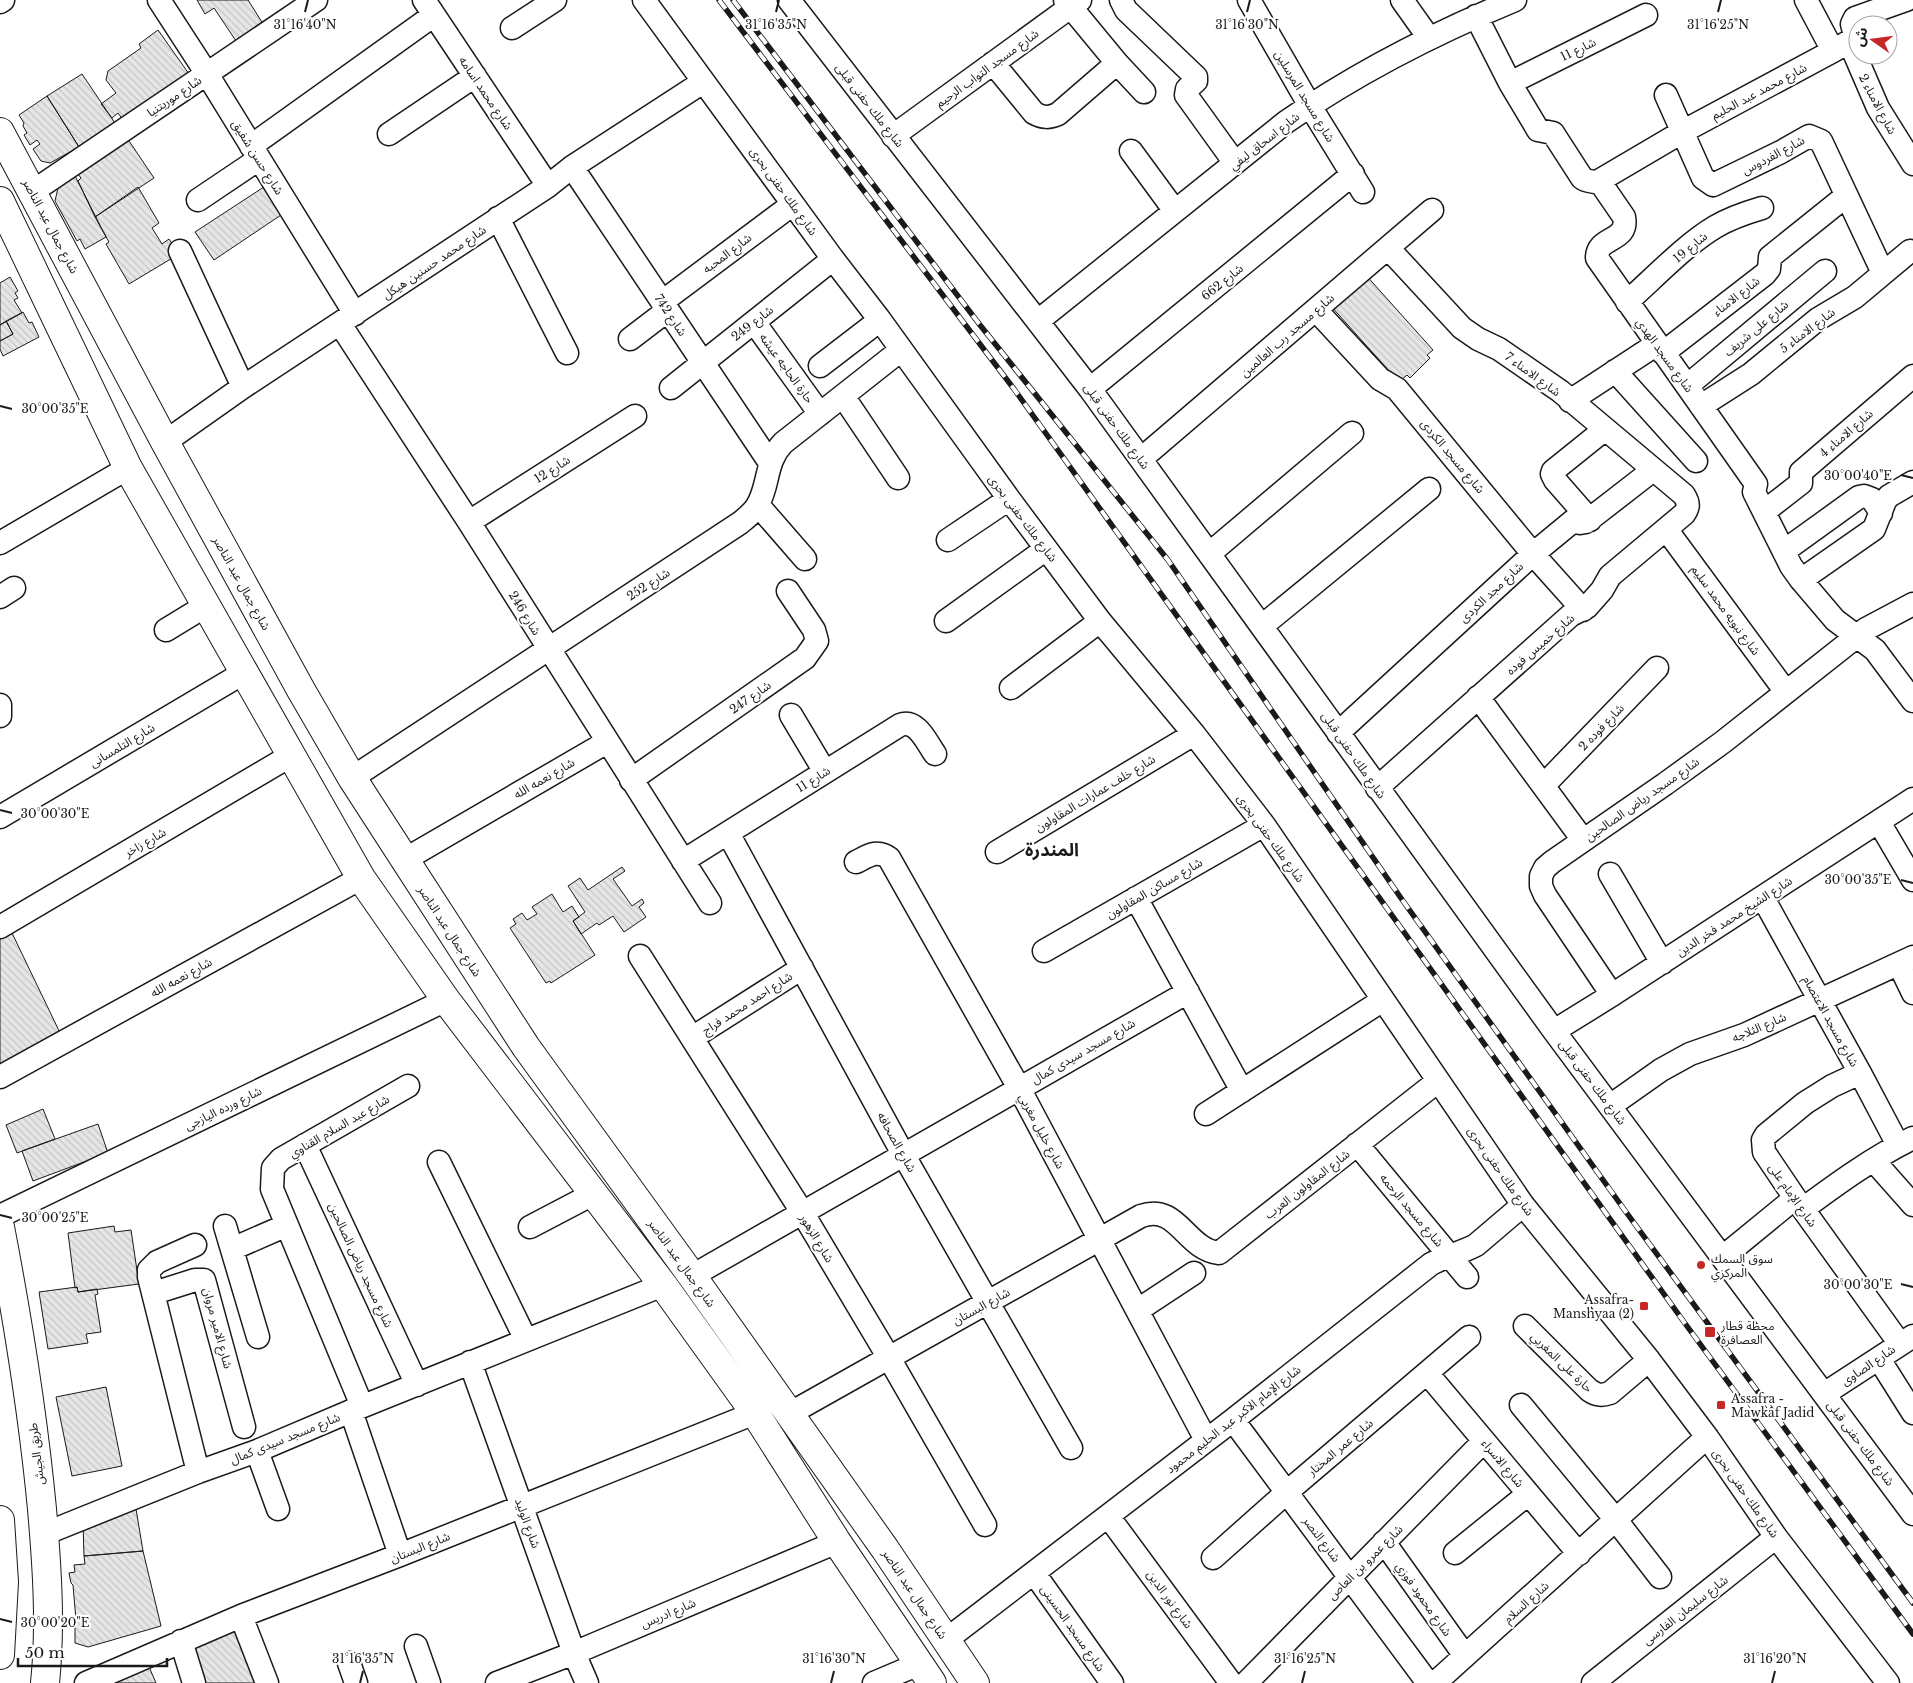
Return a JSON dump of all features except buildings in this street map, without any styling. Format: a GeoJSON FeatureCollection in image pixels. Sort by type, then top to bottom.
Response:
{"type":"FeatureCollection","features":[{"type":"Feature","properties":{"kind":"main road","name":"شارع جمال عبد الناصر"},"geometry":{"type":"LineString","coordinates":[[0,132],[165,442],[256,609],[352,778],[526,1047],[692,1276],[885,1549],[974,1683]]}},
{"type":"Feature","properties":{"kind":"main road"},"geometry":{"type":"LineString","coordinates":[[1,205],[128,468],[361,878],[446,1000],[663,1285],[754,1413],[837,1542],[926,1674]]}},
{"type":"Feature","properties":{"kind":"main road"},"geometry":{"type":"LineString","coordinates":[[214,617],[256,609]]}},
{"type":"Feature","properties":{"kind":"main road","name":"طريق الجيش"},"geometry":{"type":"LineString","coordinates":[[0,1227],[26,1375],[37,1463],[44,1534],[48,1619],[45,1683]]}},
{"type":"Feature","properties":{"kind":"main road"},"geometry":{"type":"LineString","coordinates":[[0,1520],[4,1582],[0,1655]]}},
{"type":"Feature","properties":{"kind":"street","name":"شارع حسن شفيق"},"geometry":{"type":"LineString","coordinates":[[159,0],[255,152],[348,319]]}},
{"type":"Feature","properties":{"kind":"street","name":"شارع موريتنيا"},"geometry":{"type":"LineString","coordinates":[[32,192],[316,0]]}},
{"type":"Feature","properties":{"kind":"street"},"geometry":{"type":"LineString","coordinates":[[512,28],[555,0]]}},
{"type":"Feature","properties":{"kind":"street","name":"شارع ملك حفنى بحرى"},"geometry":{"type":"LineString","coordinates":[[644,0],[833,259],[880,320],[1046,550],[1100,621],[1194,734],[1264,825],[1523,1205],[1649,1360],[1707,1437],[1876,1679]]}},
{"type":"Feature","properties":{"kind":"street","name":"شارع ملك حفنى قبلى"},"geometry":{"type":"LineString","coordinates":[[789,0],[1090,389],[1554,1031],[1913,1514]]}},
{"type":"Feature","properties":{"kind":"street"},"geometry":{"type":"LineString","coordinates":[[1122,0],[1126,10],[1196,77],[1196,81],[1187,89],[1186,95],[1235,163]]}},
{"type":"Feature","properties":{"kind":"street","name":"شارع مسجد المرسلين"},"geometry":{"type":"LineString","coordinates":[[1248,0],[1358,183]]}},
{"type":"Feature","properties":{"kind":"street"},"geometry":{"type":"LineString","coordinates":[[1402,0],[1429,38]]}},
{"type":"Feature","properties":{"kind":"street","name":"شارع اسحاق ليفي"},"geometry":{"type":"LineString","coordinates":[[1038,321],[1286,122],[1386,60],[1476,16],[1515,0]]}},
{"type":"Feature","properties":{"kind":"street","name":"شارع الامناء 2"},"geometry":{"type":"LineString","coordinates":[[1806,0],[1841,46],[1913,164]]}},
{"type":"Feature","properties":{"kind":"street"},"geometry":{"type":"LineString","coordinates":[[1841,46],[1855,35],[1852,24],[1855,18],[1906,0]]}},
{"type":"Feature","properties":{"kind":"street"},"geometry":{"type":"LineString","coordinates":[[1072,2],[1117,63],[1144,92]]}},
{"type":"Feature","properties":{"kind":"street","name":"شارع مسجد التواب الرحيم"},"geometry":{"type":"LineString","coordinates":[[893,136],[994,63],[1072,2]]}},
{"type":"Feature","properties":{"kind":"street"},"geometry":{"type":"LineString","coordinates":[[198,200],[429,8]]}},
{"type":"Feature","properties":{"kind":"street","name":"شارع محمد اسامه"},"geometry":{"type":"LineString","coordinates":[[429,8],[548,186]]}},
{"type":"Feature","properties":{"kind":"street","name":"شارع مسجد الهدي"},"geometry":{"type":"LineString","coordinates":[[1476,16],[1510,83],[1538,130],[1553,133],[1582,178],[1602,185],[1624,217],[1625,223],[1620,234],[1600,245],[1597,251],[1597,258],[1756,484],[1754,492],[1791,566],[1826,611],[1875,650],[1913,701]]}},
{"type":"Feature","properties":{"kind":"street","name":"شارع 11"},"geometry":{"type":"LineString","coordinates":[[1510,83],[1646,16]]}},
{"type":"Feature","properties":{"kind":"street","name":"شارع محمد عبد الحليم"},"geometry":{"type":"LineString","coordinates":[[1597,182],[1682,132],[1841,46]]}},
{"type":"Feature","properties":{"kind":"street"},"geometry":{"type":"LineString","coordinates":[[994,63],[1034,113],[1042,117],[1058,114],[1117,63]]}},
{"type":"Feature","properties":{"kind":"street"},"geometry":{"type":"LineString","coordinates":[[389,134],[475,76]]}},
{"type":"Feature","properties":{"kind":"street","name":"شارع محمد حسنين هيكل"},"geometry":{"type":"LineString","coordinates":[[165,442],[243,387],[548,186],[572,167],[703,82]]}},
{"type":"Feature","properties":{"kind":"street","name":"شارع الفردوس"},"geometry":{"type":"LineString","coordinates":[[1666,95],[1703,178],[1713,185],[1781,152],[1809,136],[1821,141],[1883,274]]}},
{"type":"Feature","properties":{"kind":"street"},"geometry":{"type":"LineString","coordinates":[[1131,150],[1175,211]]}},
{"type":"Feature","properties":{"kind":"street","name":"شارع 742"},"geometry":{"type":"LineString","coordinates":[[572,167],[770,463]]}},
{"type":"Feature","properties":{"kind":"street","name":"شارع 662"},"geometry":{"type":"LineString","coordinates":[[1090,389],[1358,183]]}},
{"type":"Feature","properties":{"kind":"street","name":"شارع الامناء"},"geometry":{"type":"LineString","coordinates":[[1570,401],[1615,371],[1660,348],[1765,274],[1769,269],[1770,257],[1846,196]]}},
{"type":"Feature","properties":{"kind":"street","name":"شارع المحبه"},"geometry":{"type":"LineString","coordinates":[[630,339],[665,306],[793,204]]}},
{"type":"Feature","properties":{"kind":"street","name":"شارع 19"},"geometry":{"type":"LineString","coordinates":[[1627,302],[1695,242],[1715,227],[1737,215],[1762,208]]}},
{"type":"Feature","properties":{"kind":"street","name":"شارع مسجد رب العالمين"},"geometry":{"type":"LineString","coordinates":[[1141,459],[1432,210]]}},
{"type":"Feature","properties":{"kind":"street"},"geometry":{"type":"LineString","coordinates":[[498,218],[567,353]]}},
{"type":"Feature","properties":{"kind":"street","name":"شارع الامناء 7"},"geometry":{"type":"LineString","coordinates":[[1388,248],[1462,328],[1478,339],[1500,349],[1560,391],[1604,430],[1684,495]]}},
{"type":"Feature","properties":{"kind":"street"},"geometry":{"type":"LineString","coordinates":[[180,251],[243,387]]}},
{"type":"Feature","properties":{"kind":"street","name":"شارع الامناء 5"},"geometry":{"type":"LineString","coordinates":[[1701,406],[1751,374],[1818,319],[1848,301],[1910,251]]}},
{"type":"Feature","properties":{"kind":"street","name":"شارع 249"},"geometry":{"type":"LineString","coordinates":[[671,388],[833,259]]}},
{"type":"Feature","properties":{"kind":"street","name":"شارع على شريف"},"geometry":{"type":"LineString","coordinates":[[1687,386],[1825,271]]}},
{"type":"Feature","properties":{"kind":"street","name":"شارع مسجد الكردى"},"geometry":{"type":"LineString","coordinates":[[1316,310],[1380,379],[1397,389],[1533,554],[1583,610]]}},
{"type":"Feature","properties":{"kind":"street","name":"شارع 246"},"geometry":{"type":"LineString","coordinates":[[348,319],[548,650],[710,903]]}},
{"type":"Feature","properties":{"kind":"street"},"geometry":{"type":"LineString","coordinates":[[820,366],[880,320]]}},
{"type":"Feature","properties":{"kind":"street","name":"حارة الحاجه عيشه"},"geometry":{"type":"LineString","coordinates":[[754,322],[820,414]]}},
{"type":"Feature","properties":{"kind":"street","name":"شارع 252"},"geometry":{"type":"LineString","coordinates":[[352,778],[740,523],[758,505],[770,463],[776,450],[901,350]]}},
{"type":"Feature","properties":{"kind":"street"},"geometry":{"type":"LineString","coordinates":[[1615,371],[1696,461]]}},
{"type":"Feature","properties":{"kind":"street","name":"شارع الامناء 4"},"geometry":{"type":"LineString","coordinates":[[1765,511],[1801,483],[1801,472],[1913,376]]}},
{"type":"Feature","properties":{"kind":"street"},"geometry":{"type":"LineString","coordinates":[[843,396],[898,478]]}},
{"type":"Feature","properties":{"kind":"street","name":"شارع 12"},"geometry":{"type":"LineString","coordinates":[[469,522],[635,416]]}},
{"type":"Feature","properties":{"kind":"street"},"geometry":{"type":"LineString","coordinates":[[1590,520],[1555,480],[1552,474],[1553,471],[1604,430]]}},
{"type":"Feature","properties":{"kind":"street"},"geometry":{"type":"LineString","coordinates":[[1209,554],[1352,433]]}},
{"type":"Feature","properties":{"kind":"street"},"geometry":{"type":"LineString","coordinates":[[2,537],[128,468]]}},
{"type":"Feature","properties":{"kind":"street","name":"شارع مجد الكردى"},"geometry":{"type":"LineString","coordinates":[[1338,733],[1533,554],[1573,521],[1576,520],[1583,524],[1590,520],[1653,470]]}},
{"type":"Feature","properties":{"kind":"street"},"geometry":{"type":"LineString","coordinates":[[1801,580],[1874,529],[1882,506],[1889,496],[1913,482]]}},
{"type":"Feature","properties":{"kind":"street"},"geometry":{"type":"LineString","coordinates":[[1262,626],[1429,489]]}},
{"type":"Feature","properties":{"kind":"street","name":"شارع خميس فوده"},"geometry":{"type":"LineString","coordinates":[[1377,788],[1571,615],[1583,610],[1602,590],[1610,576],[1684,514],[1688,508],[1688,501],[1684,495]]}},
{"type":"Feature","properties":{"kind":"street"},"geometry":{"type":"LineString","coordinates":[[1784,551],[1859,497],[1864,496],[1872,499],[1880,512]]}},
{"type":"Feature","properties":{"kind":"street"},"geometry":{"type":"LineString","coordinates":[[948,540],[1009,499]]}},
{"type":"Feature","properties":{"kind":"street"},"geometry":{"type":"LineString","coordinates":[[758,505],[805,559]]}},
{"type":"Feature","properties":{"kind":"street","name":"شارع نبويه محمد سليم"},"geometry":{"type":"LineString","coordinates":[[1666,529],[1786,692]]}},
{"type":"Feature","properties":{"kind":"street"},"geometry":{"type":"LineString","coordinates":[[946,621],[1046,550]]}},
{"type":"Feature","properties":{"kind":"street","name":"شارع 247"},"geometry":{"type":"LineString","coordinates":[[631,780],[805,658],[817,641],[814,630],[788,592]]}},
{"type":"Feature","properties":{"kind":"street","name":"شارع مسجد رياض الصالحين"},"geometry":{"type":"LineString","coordinates":[[1612,996],[1545,895],[1541,886],[1541,876],[1545,868],[1680,774],[1856,636],[1913,604]]}},
{"type":"Feature","properties":{"kind":"street"},"geometry":{"type":"LineString","coordinates":[[166,630],[214,617]]}},
{"type":"Feature","properties":{"kind":"street"},"geometry":{"type":"LineString","coordinates":[[1011,688],[1100,621]]}},
{"type":"Feature","properties":{"kind":"street","name":"شارع فوده 2"},"geometry":{"type":"LineString","coordinates":[[1544,785],[1657,668]]}},
{"type":"Feature","properties":{"kind":"street","name":"شارع التلمسانى"},"geometry":{"type":"LineString","coordinates":[[0,817],[244,672]]}},
{"type":"Feature","properties":{"kind":"street"},"geometry":{"type":"LineString","coordinates":[[1478,697],[1583,840]]}},
{"type":"Feature","properties":{"kind":"street"},"geometry":{"type":"LineString","coordinates":[[0,706],[0,716]]}},
{"type":"Feature","properties":{"kind":"street"},"geometry":{"type":"LineString","coordinates":[[791,715],[825,772]]}},
{"type":"Feature","properties":{"kind":"street","name":"شارع 11"},"geometry":{"type":"LineString","coordinates":[[683,861],[905,723],[912,724],[917,728],[935,754]]}},
{"type":"Feature","properties":{"kind":"street","name":"شارع خلف عمارات المقاولون"},"geometry":{"type":"LineString","coordinates":[[997,852],[1194,734]]}},
{"type":"Feature","properties":{"kind":"street","name":"شارع نعمه الله"},"geometry":{"type":"LineString","coordinates":[[404,860],[607,742]]}},
{"type":"Feature","properties":{"kind":"street","name":"شارع زاخر"},"geometry":{"type":"LineString","coordinates":[[0,927],[290,756]]}},
{"type":"Feature","properties":{"kind":"street","name":"شارع الشيخ محمد فخر الدين"},"geometry":{"type":"LineString","coordinates":[[1554,1031],[1612,996],[1913,799]]}},
{"type":"Feature","properties":{"kind":"street"},"geometry":{"type":"LineString","coordinates":[[1878,822],[1913,880]]}},
{"type":"Feature","properties":{"kind":"street","name":"شارع مساكن المقاولون"},"geometry":{"type":"LineString","coordinates":[[1044,951],[1264,825]]}},
{"type":"Feature","properties":{"kind":"street","name":"شارع الصحافه"},"geometry":{"type":"LineString","coordinates":[[728,833],[904,1154],[1071,1448]]}},
{"type":"Feature","properties":{"kind":"street","name":"شارع خليل مغربي"},"geometry":{"type":"LineString","coordinates":[[856,862],[876,853],[884,854],[889,858],[1019,1088],[1206,1440]]}},
{"type":"Feature","properties":{"kind":"street"},"geometry":{"type":"LineString","coordinates":[[1610,874],[1662,963]]}},
{"type":"Feature","properties":{"kind":"street","name":"شارع نعمه الله"},"geometry":{"type":"LineString","coordinates":[[0,1077],[361,878]]}},
{"type":"Feature","properties":{"kind":"street"},"geometry":{"type":"LineString","coordinates":[[1136,898],[1242,1091]]}},
{"type":"Feature","properties":{"kind":"street","name":"شارع مسجد الاعتصام"},"geometry":{"type":"LineString","coordinates":[[1763,898],[1860,1073],[1906,1142]]}},
{"type":"Feature","properties":{"kind":"street","name":"شارع الزهور"},"geometry":{"type":"LineString","coordinates":[[640,956],[802,1212],[985,1525]]}},
{"type":"Feature","properties":{"kind":"street"},"geometry":{"type":"LineString","coordinates":[[1906,960],[1913,993]]}},
{"type":"Feature","properties":{"kind":"street","name":"شارع الثلاجه"},"geometry":{"type":"LineString","coordinates":[[1610,1106],[1661,1070],[1690,1054],[1744,1035],[1906,960]]}},
{"type":"Feature","properties":{"kind":"street","name":"شارع احمد محمد فراج"},"geometry":{"type":"LineString","coordinates":[[692,1038],[802,968]]}},
{"type":"Feature","properties":{"kind":"street","name":"شارع مسجد سيدى كمال"},"geometry":{"type":"LineString","coordinates":[[692,1276],[1188,992]]}},
{"type":"Feature","properties":{"kind":"street","name":"شارع ورده اليازجى"},"geometry":{"type":"LineString","coordinates":[[0,1216],[446,1000]]}},
{"type":"Feature","properties":{"kind":"street"},"geometry":{"type":"LineString","coordinates":[[1206,1114],[1384,1000]]}},
{"type":"Feature","properties":{"kind":"street","name":"شارع الإمام على"},"geometry":{"type":"LineString","coordinates":[[1860,1073],[1832,1086],[1805,1103],[1766,1135],[1763,1140],[1764,1152],[1799,1203],[1907,1340]]}},
{"type":"Feature","properties":{"kind":"street","name":"شارع المقاولون العرب"},"geometry":{"type":"LineString","coordinates":[[1174,1222],[1197,1244],[1208,1251],[1219,1253],[1438,1081]]}},
{"type":"Feature","properties":{"kind":"street","name":"شارع عبد السلام القناوي"},"geometry":{"type":"LineString","coordinates":[[400,1555],[356,1408],[272,1189],[273,1168],[281,1159],[408,1086]]}},
{"type":"Feature","properties":{"kind":"street"},"geometry":{"type":"LineString","coordinates":[[1723,1256],[1799,1203],[1906,1142]]}},
{"type":"Feature","properties":{"kind":"street","name":"شارع مسجد الرحمه"},"geometry":{"type":"LineString","coordinates":[[1357,1144],[1467,1277]]}},
{"type":"Feature","properties":{"kind":"street","name":"شارع مسجد رياض الصالحين"},"geometry":{"type":"LineString","coordinates":[[305,1145],[417,1385]]}},
{"type":"Feature","properties":{"kind":"street"},"geometry":{"type":"LineString","coordinates":[[1874,1161],[1913,1205]]}},
{"type":"Feature","properties":{"kind":"street"},"geometry":{"type":"LineString","coordinates":[[439,1162],[526,1340]]}},
{"type":"Feature","properties":{"kind":"street"},"geometry":{"type":"LineString","coordinates":[[530,1227],[593,1194]]}},
{"type":"Feature","properties":{"kind":"street","name":"شارع الإمام الاكبر عبد الحليم محمود"},"geometry":{"type":"LineString","coordinates":[[946,1640],[1233,1420],[1432,1264],[1449,1255],[1467,1250],[1476,1245],[1523,1205]]}},
{"type":"Feature","properties":{"kind":"street","name":"شارع البستان"},"geometry":{"type":"LineString","coordinates":[[789,1414],[1100,1239],[1150,1213],[1167,1216],[1174,1222]]}},
{"type":"Feature","properties":{"kind":"street"},"geometry":{"type":"LineString","coordinates":[[232,1249],[287,1225]]}},
{"type":"Feature","properties":{"kind":"street"},"geometry":{"type":"LineString","coordinates":[[225,1226],[258,1338]]}},
{"type":"Feature","properties":{"kind":"street"},"geometry":{"type":"LineString","coordinates":[[195,1245],[152,1266],[149,1270],[149,1277],[198,1472]]}},
{"type":"Feature","properties":{"kind":"street"},"geometry":{"type":"LineString","coordinates":[[1138,1310],[1194,1273]]}},
{"type":"Feature","properties":{"kind":"street","name":"شارع الامير مروان"},"geometry":{"type":"LineString","coordinates":[[154,1293],[195,1280],[204,1280],[244,1427]]}},
{"type":"Feature","properties":{"kind":"street","name":"شارع مسجد سيدى كمال"},"geometry":{"type":"LineString","coordinates":[[44,1534],[198,1472],[257,1451],[356,1408],[663,1285]]}},
{"type":"Feature","properties":{"kind":"street","name":"حارة على المغربي"},"geometry":{"type":"LineString","coordinates":[[1525,1326],[1595,1394],[1602,1395],[1610,1392],[1649,1360]]}},
{"type":"Feature","properties":{"kind":"street","name":"شارع عمر المختار"},"geometry":{"type":"LineString","coordinates":[[1213,1558],[1287,1492],[1469,1337]]}},
{"type":"Feature","properties":{"kind":"street","name":"شارع الصاوى"},"geometry":{"type":"LineString","coordinates":[[1824,1394],[1907,1340]]}},
{"type":"Feature","properties":{"kind":"street"},"geometry":{"type":"LineString","coordinates":[[1879,1359],[1913,1413]]}},
{"type":"Feature","properties":{"kind":"street","name":"شارع الوليد"},"geometry":{"type":"LineString","coordinates":[[470,1362],[574,1653],[587,1683]]}},
{"type":"Feature","properties":{"kind":"street","name":"شارع الاسراء"},"geometry":{"type":"LineString","coordinates":[[1427,1373],[1578,1554]]}},
{"type":"Feature","properties":{"kind":"street"},"geometry":{"type":"LineString","coordinates":[[1521,1405],[1616,1520],[1660,1577]]}},
{"type":"Feature","properties":{"kind":"street","name":"شارع البستان"},"geometry":{"type":"LineString","coordinates":[[86,1683],[241,1616],[400,1555],[754,1413]]}},
{"type":"Feature","properties":{"kind":"street","name":"شارع النصر"},"geometry":{"type":"LineString","coordinates":[[1233,1420],[1428,1683]]}},
{"type":"Feature","properties":{"kind":"street","name":"شارع السلام"},"geometry":{"type":"LineString","coordinates":[[1435,1683],[1707,1437]]}},
{"type":"Feature","properties":{"kind":"street","name":"شارع عمرو بن العاص"},"geometry":{"type":"LineString","coordinates":[[1260,1678],[1349,1577],[1484,1441]]}},
{"type":"Feature","properties":{"kind":"street"},"geometry":{"type":"LineString","coordinates":[[257,1451],[278,1508]]}},
{"type":"Feature","properties":{"kind":"street"},"geometry":{"type":"LineString","coordinates":[[1455,1554],[1528,1494]]}},
{"type":"Feature","properties":{"kind":"street","name":"شارع نور الدين"},"geometry":{"type":"LineString","coordinates":[[1108,1516],[1231,1683]]}},
{"type":"Feature","properties":{"kind":"street","name":"شارع سليمان الفارسى"},"geometry":{"type":"LineString","coordinates":[[1593,1683],[1776,1538]]}},
{"type":"Feature","properties":{"kind":"street","name":"شارع ادريس"},"geometry":{"type":"LineString","coordinates":[[497,1683],[574,1653],[837,1542]]}},
{"type":"Feature","properties":{"kind":"street","name":"شارع محمود فوزي"},"geometry":{"type":"LineString","coordinates":[[1384,1542],[1465,1656]]}},
{"type":"Feature","properties":{"kind":"street","name":"شارع مسجد الحسينى"},"geometry":{"type":"LineString","coordinates":[[1034,1573],[1112,1683]]}},
{"type":"Feature","properties":{"kind":"street"},"geometry":{"type":"LineString","coordinates":[[241,1616],[267,1683]]}},
{"type":"Feature","properties":{"kind":"street"},"geometry":{"type":"LineString","coordinates":[[181,1641],[194,1683]]}},
{"type":"Feature","properties":{"kind":"street"},"geometry":{"type":"LineString","coordinates":[[416,1646],[429,1683]]}},
{"type":"Feature","properties":{"kind":"street"},"geometry":{"type":"LineString","coordinates":[[874,1683],[926,1674]]}},
{"type":"Feature","properties":{"kind":"railway"},"geometry":{"type":"LineString","coordinates":[[719,0],[1014,389],[1684,1322],[1913,1634]]}},
{"type":"Feature","properties":{"kind":"railway"},"geometry":{"type":"LineString","coordinates":[[733,0],[980,325],[1168,560],[1403,901],[1626,1212],[1913,1603]]}},
{"type":"Feature","properties":{"kind":"place","name":"سوق السمك المركزي"},"geometry":{"type":"Point","coordinates":[1701,1265]}},
{"type":"Feature","properties":{"kind":"place","name":"Assafra- Manshyaa (2)"},"geometry":{"type":"Point","coordinates":[1644,1306]}},
{"type":"Feature","properties":{"kind":"place","name":"محطة قطار العصافرة"},"geometry":{"type":"Point","coordinates":[1710,1332]}},
{"type":"Feature","properties":{"kind":"place","name":"Assafra - Mawkaf Jadid"},"geometry":{"type":"Point","coordinates":[1721,1405]}},
{"type":"Feature","properties":{"kind":"district","name":"المندرة"},"geometry":{"type":"Point","coordinates":[1052,850]}}]}
